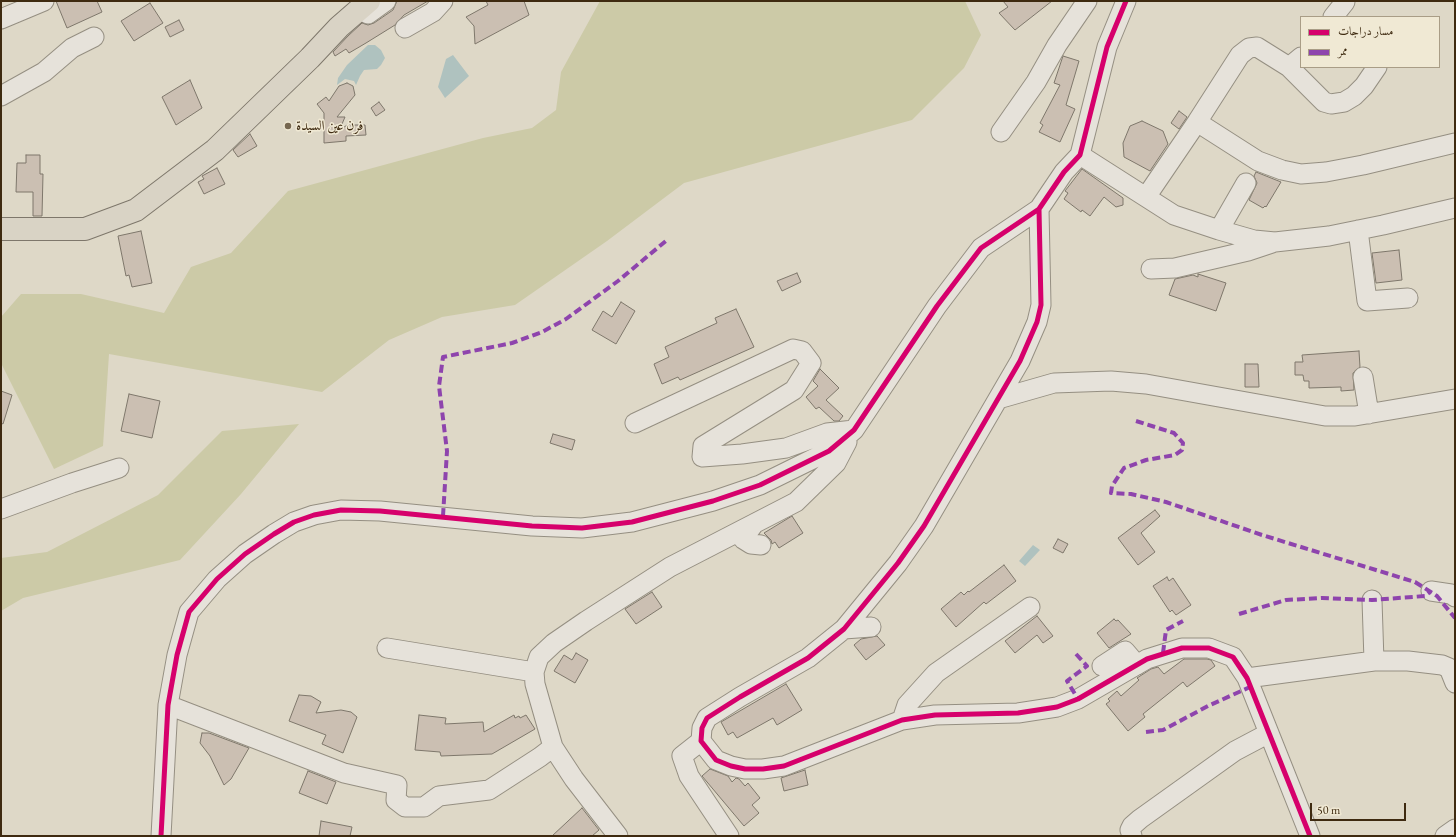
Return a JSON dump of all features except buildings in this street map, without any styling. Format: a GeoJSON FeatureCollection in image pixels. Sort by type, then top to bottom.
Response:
{"type":"FeatureCollection","features":[{"type":"Feature","properties":{"kind":"main road"},"geometry":{"type":"LineString","coordinates":[[1,229],[85,229],[136,210],[215,150],[310,58],[339,27],[364,5]]}},
{"type":"Feature","properties":{"kind":"street"},"geometry":{"type":"LineString","coordinates":[[1,19],[44,1]]}},
{"type":"Feature","properties":{"kind":"street"},"geometry":{"type":"LineString","coordinates":[[364,5],[368,14],[386,1]]}},
{"type":"Feature","properties":{"kind":"street"},"geometry":{"type":"LineString","coordinates":[[405,28],[433,12],[443,1]]}},
{"type":"Feature","properties":{"kind":"street"},"geometry":{"type":"LineString","coordinates":[[1001,132],[1036,82],[1057,45],[1087,1]]}},
{"type":"Feature","properties":{"kind":"street"},"geometry":{"type":"LineString","coordinates":[[618,836],[574,779],[553,747],[537,697],[534,672],[539,657],[554,643],[586,621],[670,567],[796,502],[836,463],[854,430],[937,306],[981,248],[1039,209],[1064,172],[1080,155],[1106,47],[1126,1]]}},
{"type":"Feature","properties":{"kind":"street"},"geometry":{"type":"LineString","coordinates":[[1334,16],[1345,2]]}},
{"type":"Feature","properties":{"kind":"street"},"geometry":{"type":"LineString","coordinates":[[1,96],[44,72],[72,48],[94,37]]}},
{"type":"Feature","properties":{"kind":"street"},"geometry":{"type":"LineString","coordinates":[[1146,196],[1197,122],[1240,55],[1249,48],[1257,47],[1295,62],[1324,102],[1331,104],[1344,102],[1354,96],[1377,68]]}},
{"type":"Feature","properties":{"kind":"street"},"geometry":{"type":"LineString","coordinates":[[1197,122],[1258,161],[1282,170],[1301,174],[1326,172],[1363,165],[1455,143]]}},
{"type":"Feature","properties":{"kind":"street"},"geometry":{"type":"LineString","coordinates":[[1080,155],[1174,215],[1254,240],[1275,242],[1296,241],[1358,230],[1455,208]]}},
{"type":"Feature","properties":{"kind":"street"},"geometry":{"type":"LineString","coordinates":[[1219,230],[1246,183]]}},
{"type":"Feature","properties":{"kind":"street"},"geometry":{"type":"LineString","coordinates":[[1039,209],[1041,305],[1037,322],[1020,360],[924,526],[898,563],[844,629],[808,658],[740,697],[707,718],[702,728],[701,741],[716,760],[745,769],[763,770],[784,766],[805,759],[902,720],[935,715],[1018,713],[1057,707],[1078,699],[1147,659],[1182,648],[1209,648],[1233,657],[1247,678],[1310,836]]}},
{"type":"Feature","properties":{"kind":"street"},"geometry":{"type":"LineString","coordinates":[[1358,230],[1367,301],[1408,298]]}},
{"type":"Feature","properties":{"kind":"street"},"geometry":{"type":"LineString","coordinates":[[1151,269],[1175,268],[1248,251],[1275,242]]}},
{"type":"Feature","properties":{"kind":"street"},"geometry":{"type":"LineString","coordinates":[[635,423],[793,349],[802,351],[811,363],[794,390],[703,446],[702,456],[742,454],[786,448],[827,433],[854,430]]}},
{"type":"Feature","properties":{"kind":"street"},"geometry":{"type":"LineString","coordinates":[[1363,377],[1369,414]]}},
{"type":"Feature","properties":{"kind":"street"},"geometry":{"type":"LineString","coordinates":[[998,399],[1054,383],[1111,381],[1146,384],[1325,416],[1355,416],[1455,399]]}},
{"type":"Feature","properties":{"kind":"street"},"geometry":{"type":"LineString","coordinates":[[162,836],[168,705],[177,655],[189,612],[217,579],[245,554],[294,522],[314,515],[341,510],[388,512],[568,528],[582,528],[632,522],[714,501],[760,485],[830,451],[854,430]]}},
{"type":"Feature","properties":{"kind":"street"},"geometry":{"type":"LineString","coordinates":[[1,509],[72,483],[119,468]]}},
{"type":"Feature","properties":{"kind":"street"},"geometry":{"type":"LineString","coordinates":[[754,524],[743,539],[752,544],[760,545]]}},
{"type":"Feature","properties":{"kind":"street"},"geometry":{"type":"LineString","coordinates":[[1431,591],[1451,594],[1455,597]]}},
{"type":"Feature","properties":{"kind":"street"},"geometry":{"type":"LineString","coordinates":[[1372,600],[1374,661]]}},
{"type":"Feature","properties":{"kind":"street"},"geometry":{"type":"LineString","coordinates":[[902,720],[907,705],[936,673],[1030,607]]}},
{"type":"Feature","properties":{"kind":"street"},"geometry":{"type":"LineString","coordinates":[[844,629],[871,627]]}},
{"type":"Feature","properties":{"kind":"street"},"geometry":{"type":"LineString","coordinates":[[387,648],[534,672]]}},
{"type":"Feature","properties":{"kind":"street"},"geometry":{"type":"LineString","coordinates":[[1102,666],[1125,651],[1137,665]]}},
{"type":"Feature","properties":{"kind":"street"},"geometry":{"type":"LineString","coordinates":[[1247,678],[1374,661],[1408,661],[1442,665],[1449,668],[1455,683]]}},
{"type":"Feature","properties":{"kind":"street"},"geometry":{"type":"LineString","coordinates":[[168,705],[344,773],[397,785],[396,800],[405,807],[424,807],[439,796],[489,790],[553,747]]}},
{"type":"Feature","properties":{"kind":"street"},"geometry":{"type":"LineString","coordinates":[[1132,836],[1130,830],[1140,819],[1235,751],[1269,733]]}},
{"type":"Feature","properties":{"kind":"street"},"geometry":{"type":"LineString","coordinates":[[701,741],[682,756],[688,776],[729,836]]}},
{"type":"Feature","properties":{"kind":"street"},"geometry":{"type":"LineString","coordinates":[[1445,836],[1455,829]]}},
{"type":"Feature","properties":{"kind":"shaded area"},"geometry":{"type":"Polygon","coordinates":[[[600,1],[965,1],[981,35],[964,68],[912,120],[684,183],[607,241],[515,305],[442,317],[389,340],[322,392],[109,354],[103,446],[54,469],[1,363],[1,317],[21,294],[81,294],[164,313],[191,267],[231,253],[288,191],[483,138],[532,128],[556,110],[561,72],[600,1]]]}},
{"type":"Feature","properties":{"kind":"shaded area"},"geometry":{"type":"Polygon","coordinates":[[[368,45],[375,45],[381,50],[385,58],[381,65],[377,69],[364,70],[356,85],[354,81],[345,79],[337,85],[338,78],[347,65],[368,45]]]}},
{"type":"Feature","properties":{"kind":"shaded area"},"geometry":{"type":"Polygon","coordinates":[[[453,55],[469,76],[445,98],[438,87],[446,59],[453,55]]]}},
{"type":"Feature","properties":{"kind":"shaded area"},"geometry":{"type":"Polygon","coordinates":[[[299,424],[241,494],[180,560],[23,598],[1,611],[1,558],[47,552],[158,495],[222,431],[299,424]]]}},
{"type":"Feature","properties":{"kind":"shaded area"},"geometry":{"type":"Polygon","coordinates":[[[1033,545],[1040,550],[1025,566],[1019,561],[1033,545]]]}},
{"type":"Feature","properties":{"kind":"marked path"},"geometry":{"type":"LineString","coordinates":[[443,516],[447,451],[439,386],[443,357],[512,343],[542,332],[566,319],[618,281],[667,240]]}},
{"type":"Feature","properties":{"kind":"marked path"},"geometry":{"type":"LineString","coordinates":[[1136,421],[1174,433],[1183,443],[1182,450],[1175,455],[1146,460],[1124,468],[1112,486],[1111,493],[1131,494],[1166,502],[1262,535],[1415,582],[1437,596],[1455,618]]}},
{"type":"Feature","properties":{"kind":"marked path"},"geometry":{"type":"LineString","coordinates":[[1239,614],[1286,600],[1322,598],[1372,600],[1425,596],[1431,591]]}},
{"type":"Feature","properties":{"kind":"marked path"},"geometry":{"type":"LineString","coordinates":[[1163,653],[1166,630],[1183,621]]}},
{"type":"Feature","properties":{"kind":"marked path"},"geometry":{"type":"LineString","coordinates":[[1076,654],[1087,666],[1067,681],[1078,699]]}},
{"type":"Feature","properties":{"kind":"marked path"},"geometry":{"type":"LineString","coordinates":[[1146,732],[1163,730],[1208,706],[1250,687]]}},
{"type":"Feature","properties":{"kind":"cycle path"},"geometry":{"type":"LineString","coordinates":[[161,836],[168,705],[177,655],[189,612],[217,579],[245,554],[294,522],[314,515],[341,510],[380,511],[532,526],[582,528],[632,522],[713,501],[760,485],[829,451],[854,430],[937,306],[981,248],[1039,209],[1064,172],[1080,155],[1107,47],[1126,1]]}},
{"type":"Feature","properties":{"kind":"cycle path"},"geometry":{"type":"LineString","coordinates":[[1039,209],[1041,305],[1037,322],[1020,361],[924,526],[898,563],[844,629],[808,658],[740,697],[707,718],[702,728],[701,741],[716,760],[731,766],[745,769],[763,769],[784,766],[902,720],[935,715],[1018,713],[1057,707],[1078,699],[1147,659],[1182,648],[1209,648],[1233,657],[1247,678],[1310,836]]}},
{"type":"Feature","properties":{"kind":"place","name":"فرن عين السيدة"},"geometry":{"type":"Point","coordinates":[288,126]}}]}
